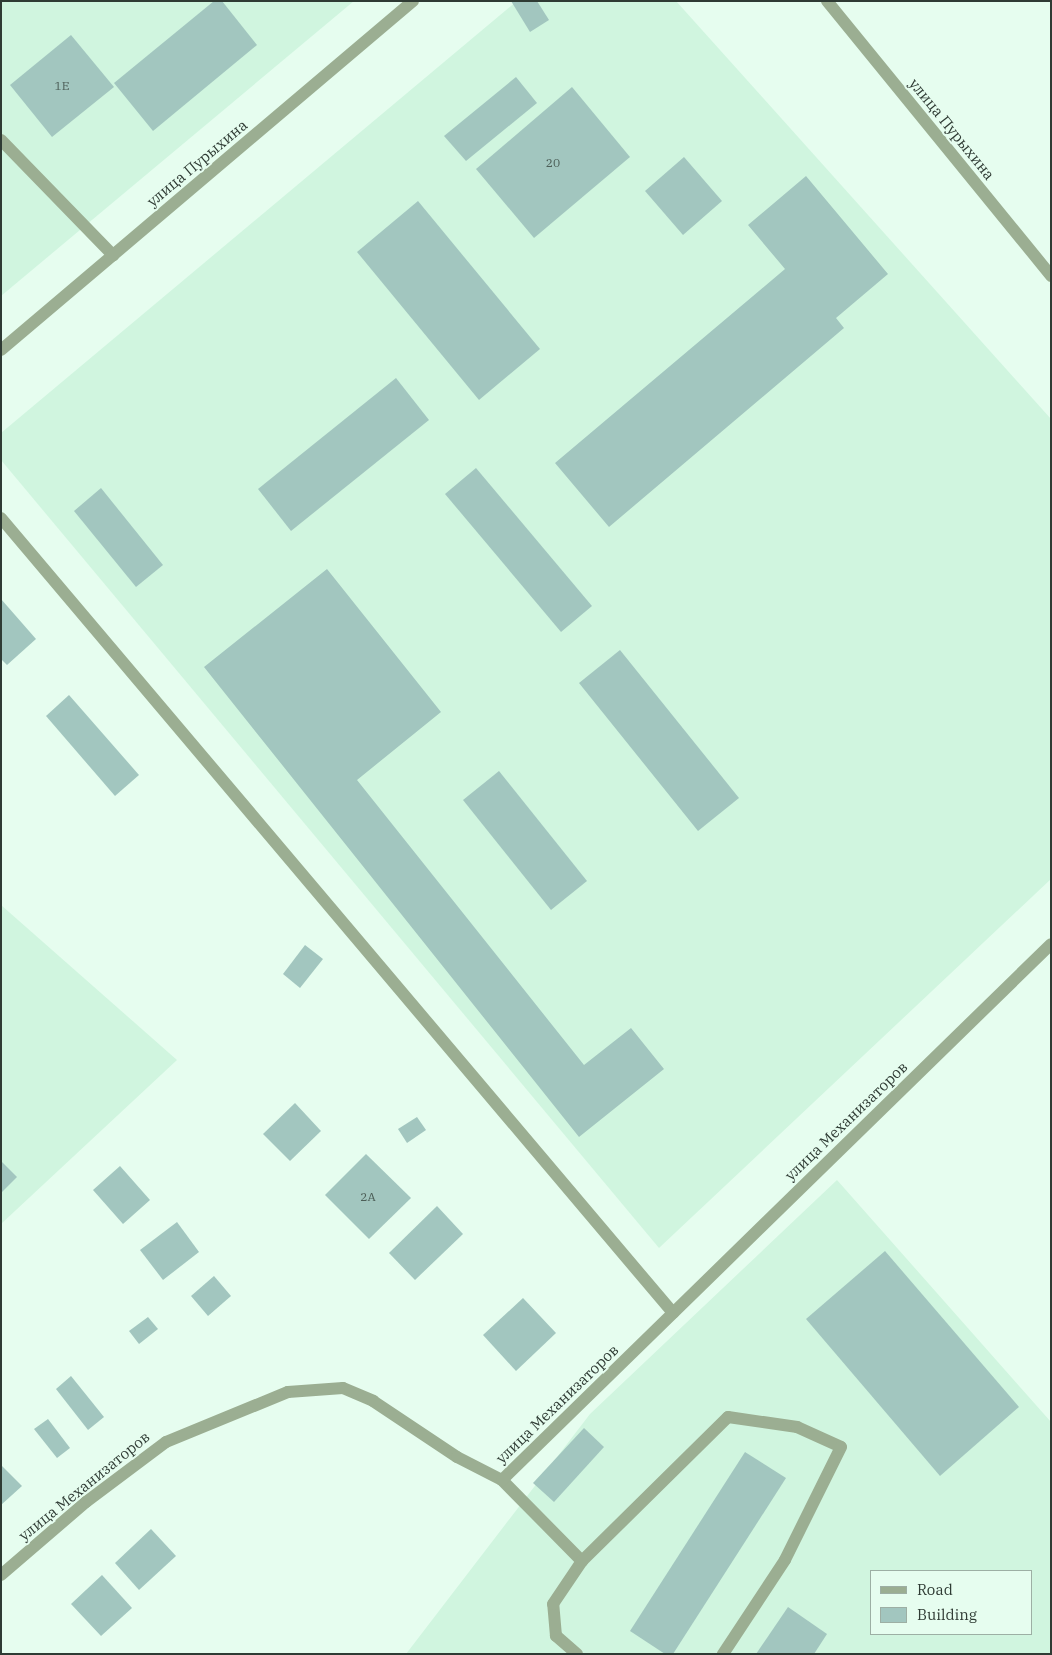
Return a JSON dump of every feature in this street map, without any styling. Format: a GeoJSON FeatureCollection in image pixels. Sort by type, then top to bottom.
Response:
{"type":"FeatureCollection","features":[{"type":"Feature","properties":{"kind":"street","name":"улица Пурыхина"},"geometry":{"type":"LineString","coordinates":[[1,350],[413,1]]}},
{"type":"Feature","properties":{"kind":"street","name":"улица Пурыхина"},"geometry":{"type":"LineString","coordinates":[[827,1],[1051,276]]}},
{"type":"Feature","properties":{"kind":"street"},"geometry":{"type":"LineString","coordinates":[[1,140],[113,255]]}},
{"type":"Feature","properties":{"kind":"street"},"geometry":{"type":"LineString","coordinates":[[1,518],[673,1313]]}},
{"type":"Feature","properties":{"kind":"street","name":"улица Механизаторов"},"geometry":{"type":"LineString","coordinates":[[1,1575],[86,1502],[166,1442],[288,1392],[343,1388],[373,1401],[457,1457],[502,1480],[1051,944]]}},
{"type":"Feature","properties":{"kind":"street"},"geometry":{"type":"LineString","coordinates":[[577,1654],[556,1636],[552,1604],[582,1561],[728,1417],[797,1427],[841,1447],[785,1560],[723,1654]]}},
{"type":"Feature","properties":{"kind":"street"},"geometry":{"type":"LineString","coordinates":[[502,1480],[582,1561]]}},
{"type":"Feature","properties":{"kind":"shaded area"},"geometry":{"type":"Polygon","coordinates":[[[1,1],[354,1],[1,296],[1,1]]]}},
{"type":"Feature","properties":{"kind":"shaded area"},"geometry":{"type":"Polygon","coordinates":[[[517,1],[676,1],[1051,419],[1051,879],[659,1248],[1,460],[1,433],[517,1]]]}},
{"type":"Feature","properties":{"kind":"shaded area"},"geometry":{"type":"Polygon","coordinates":[[[1,905],[177,1060],[1,1224],[1,905]]]}},
{"type":"Feature","properties":{"kind":"shaded area"},"geometry":{"type":"Polygon","coordinates":[[[837,1180],[1051,1422],[1051,1654],[406,1654],[590,1414],[837,1180]]]}},
{"type":"Feature","properties":{"kind":"building"},"geometry":{"type":"Polygon","coordinates":[[[214,1],[222,1],[257,45],[153,131],[114,83],[214,1]]]}},
{"type":"Feature","properties":{"kind":"building"},"geometry":{"type":"Polygon","coordinates":[[[511,1],[537,1],[549,20],[530,32],[511,1]]]}},
{"type":"Feature","properties":{"kind":"building"},"geometry":{"type":"Polygon","coordinates":[[[71,35],[114,87],[52,137],[10,85],[71,35]]]}},
{"type":"Feature","properties":{"kind":"building"},"geometry":{"type":"Polygon","coordinates":[[[516,77],[537,103],[466,161],[444,136],[516,77]]]}},
{"type":"Feature","properties":{"kind":"building"},"geometry":{"type":"Polygon","coordinates":[[[572,87],[630,157],[534,238],[476,169],[572,87]]]}},
{"type":"Feature","properties":{"kind":"building"},"geometry":{"type":"Polygon","coordinates":[[[684,157],[722,201],[683,235],[645,191],[684,157]]]}},
{"type":"Feature","properties":{"kind":"building"},"geometry":{"type":"Polygon","coordinates":[[[806,176],[888,274],[836,318],[844,328],[609,527],[555,463],[785,269],[748,225],[806,176]]]}},
{"type":"Feature","properties":{"kind":"building"},"geometry":{"type":"Polygon","coordinates":[[[418,201],[540,349],[479,400],[357,252],[418,201]]]}},
{"type":"Feature","properties":{"kind":"building"},"geometry":{"type":"Polygon","coordinates":[[[396,378],[429,420],[291,531],[258,489],[396,378]]]}},
{"type":"Feature","properties":{"kind":"building"},"geometry":{"type":"Polygon","coordinates":[[[476,468],[592,606],[561,632],[445,494],[476,468]]]}},
{"type":"Feature","properties":{"kind":"building"},"geometry":{"type":"Polygon","coordinates":[[[101,488],[163,565],[136,587],[74,511],[101,488]]]}},
{"type":"Feature","properties":{"kind":"building"},"geometry":{"type":"Polygon","coordinates":[[[327,569],[441,712],[357,780],[584,1065],[631,1028],[664,1069],[579,1137],[204,667],[327,569]]]}},
{"type":"Feature","properties":{"kind":"building"},"geometry":{"type":"Polygon","coordinates":[[[1,599],[36,639],[7,665],[1,659],[1,599]]]}},
{"type":"Feature","properties":{"kind":"building"},"geometry":{"type":"Polygon","coordinates":[[[620,650],[739,798],[698,831],[579,683],[620,650]]]}},
{"type":"Feature","properties":{"kind":"building"},"geometry":{"type":"Polygon","coordinates":[[[69,695],[139,775],[115,796],[46,716],[69,695]]]}},
{"type":"Feature","properties":{"kind":"building"},"geometry":{"type":"Polygon","coordinates":[[[499,771],[587,881],[551,910],[463,800],[499,771]]]}},
{"type":"Feature","properties":{"kind":"building"},"geometry":{"type":"Polygon","coordinates":[[[305,945],[323,959],[300,988],[283,974],[305,945]]]}},
{"type":"Feature","properties":{"kind":"building"},"geometry":{"type":"Polygon","coordinates":[[[295,1103],[321,1131],[290,1161],[263,1134],[295,1103]]]}},
{"type":"Feature","properties":{"kind":"building"},"geometry":{"type":"Polygon","coordinates":[[[417,1117],[426,1130],[407,1143],[398,1129],[417,1117]]]}},
{"type":"Feature","properties":{"kind":"building"},"geometry":{"type":"Polygon","coordinates":[[[366,1154],[411,1198],[369,1239],[325,1195],[366,1154]]]}},
{"type":"Feature","properties":{"kind":"building"},"geometry":{"type":"Polygon","coordinates":[[[1,1161],[17,1177],[1,1193],[1,1161]]]}},
{"type":"Feature","properties":{"kind":"building"},"geometry":{"type":"Polygon","coordinates":[[[120,1166],[150,1200],[123,1224],[93,1190],[120,1166]]]}},
{"type":"Feature","properties":{"kind":"building"},"geometry":{"type":"Polygon","coordinates":[[[437,1206],[463,1234],[415,1280],[389,1253],[437,1206]]]}},
{"type":"Feature","properties":{"kind":"building"},"geometry":{"type":"Polygon","coordinates":[[[177,1222],[199,1252],[163,1280],[140,1250],[177,1222]]]}},
{"type":"Feature","properties":{"kind":"building"},"geometry":{"type":"Polygon","coordinates":[[[885,1251],[1019,1407],[940,1476],[806,1319],[885,1251]]]}},
{"type":"Feature","properties":{"kind":"building"},"geometry":{"type":"Polygon","coordinates":[[[214,1276],[231,1296],[208,1316],[191,1296],[214,1276]]]}},
{"type":"Feature","properties":{"kind":"building"},"geometry":{"type":"Polygon","coordinates":[[[523,1298],[556,1333],[516,1371],[483,1335],[523,1298]]]}},
{"type":"Feature","properties":{"kind":"building"},"geometry":{"type":"Polygon","coordinates":[[[148,1317],[158,1329],[139,1344],[129,1331],[148,1317]]]}},
{"type":"Feature","properties":{"kind":"building"},"geometry":{"type":"Polygon","coordinates":[[[71,1376],[104,1417],[88,1430],[56,1389],[71,1376]]]}},
{"type":"Feature","properties":{"kind":"building"},"geometry":{"type":"Polygon","coordinates":[[[48,1419],[70,1448],[57,1458],[34,1429],[48,1419]]]}},
{"type":"Feature","properties":{"kind":"building"},"geometry":{"type":"Polygon","coordinates":[[[584,1428],[604,1447],[554,1502],[533,1483],[584,1428]]]}},
{"type":"Feature","properties":{"kind":"building"},"geometry":{"type":"Polygon","coordinates":[[[745,1452],[786,1478],[673,1654],[665,1654],[630,1631],[745,1452]]]}},
{"type":"Feature","properties":{"kind":"building"},"geometry":{"type":"Polygon","coordinates":[[[1,1465],[22,1486],[1,1505],[1,1465]]]}},
{"type":"Feature","properties":{"kind":"building"},"geometry":{"type":"Polygon","coordinates":[[[151,1529],[176,1556],[139,1590],[115,1563],[151,1529]]]}},
{"type":"Feature","properties":{"kind":"building"},"geometry":{"type":"Polygon","coordinates":[[[102,1575],[132,1608],[101,1636],[71,1604],[102,1575]]]}},
{"type":"Feature","properties":{"kind":"building"},"geometry":{"type":"Polygon","coordinates":[[[788,1607],[827,1634],[814,1654],[756,1654],[788,1607]]]}}]}
